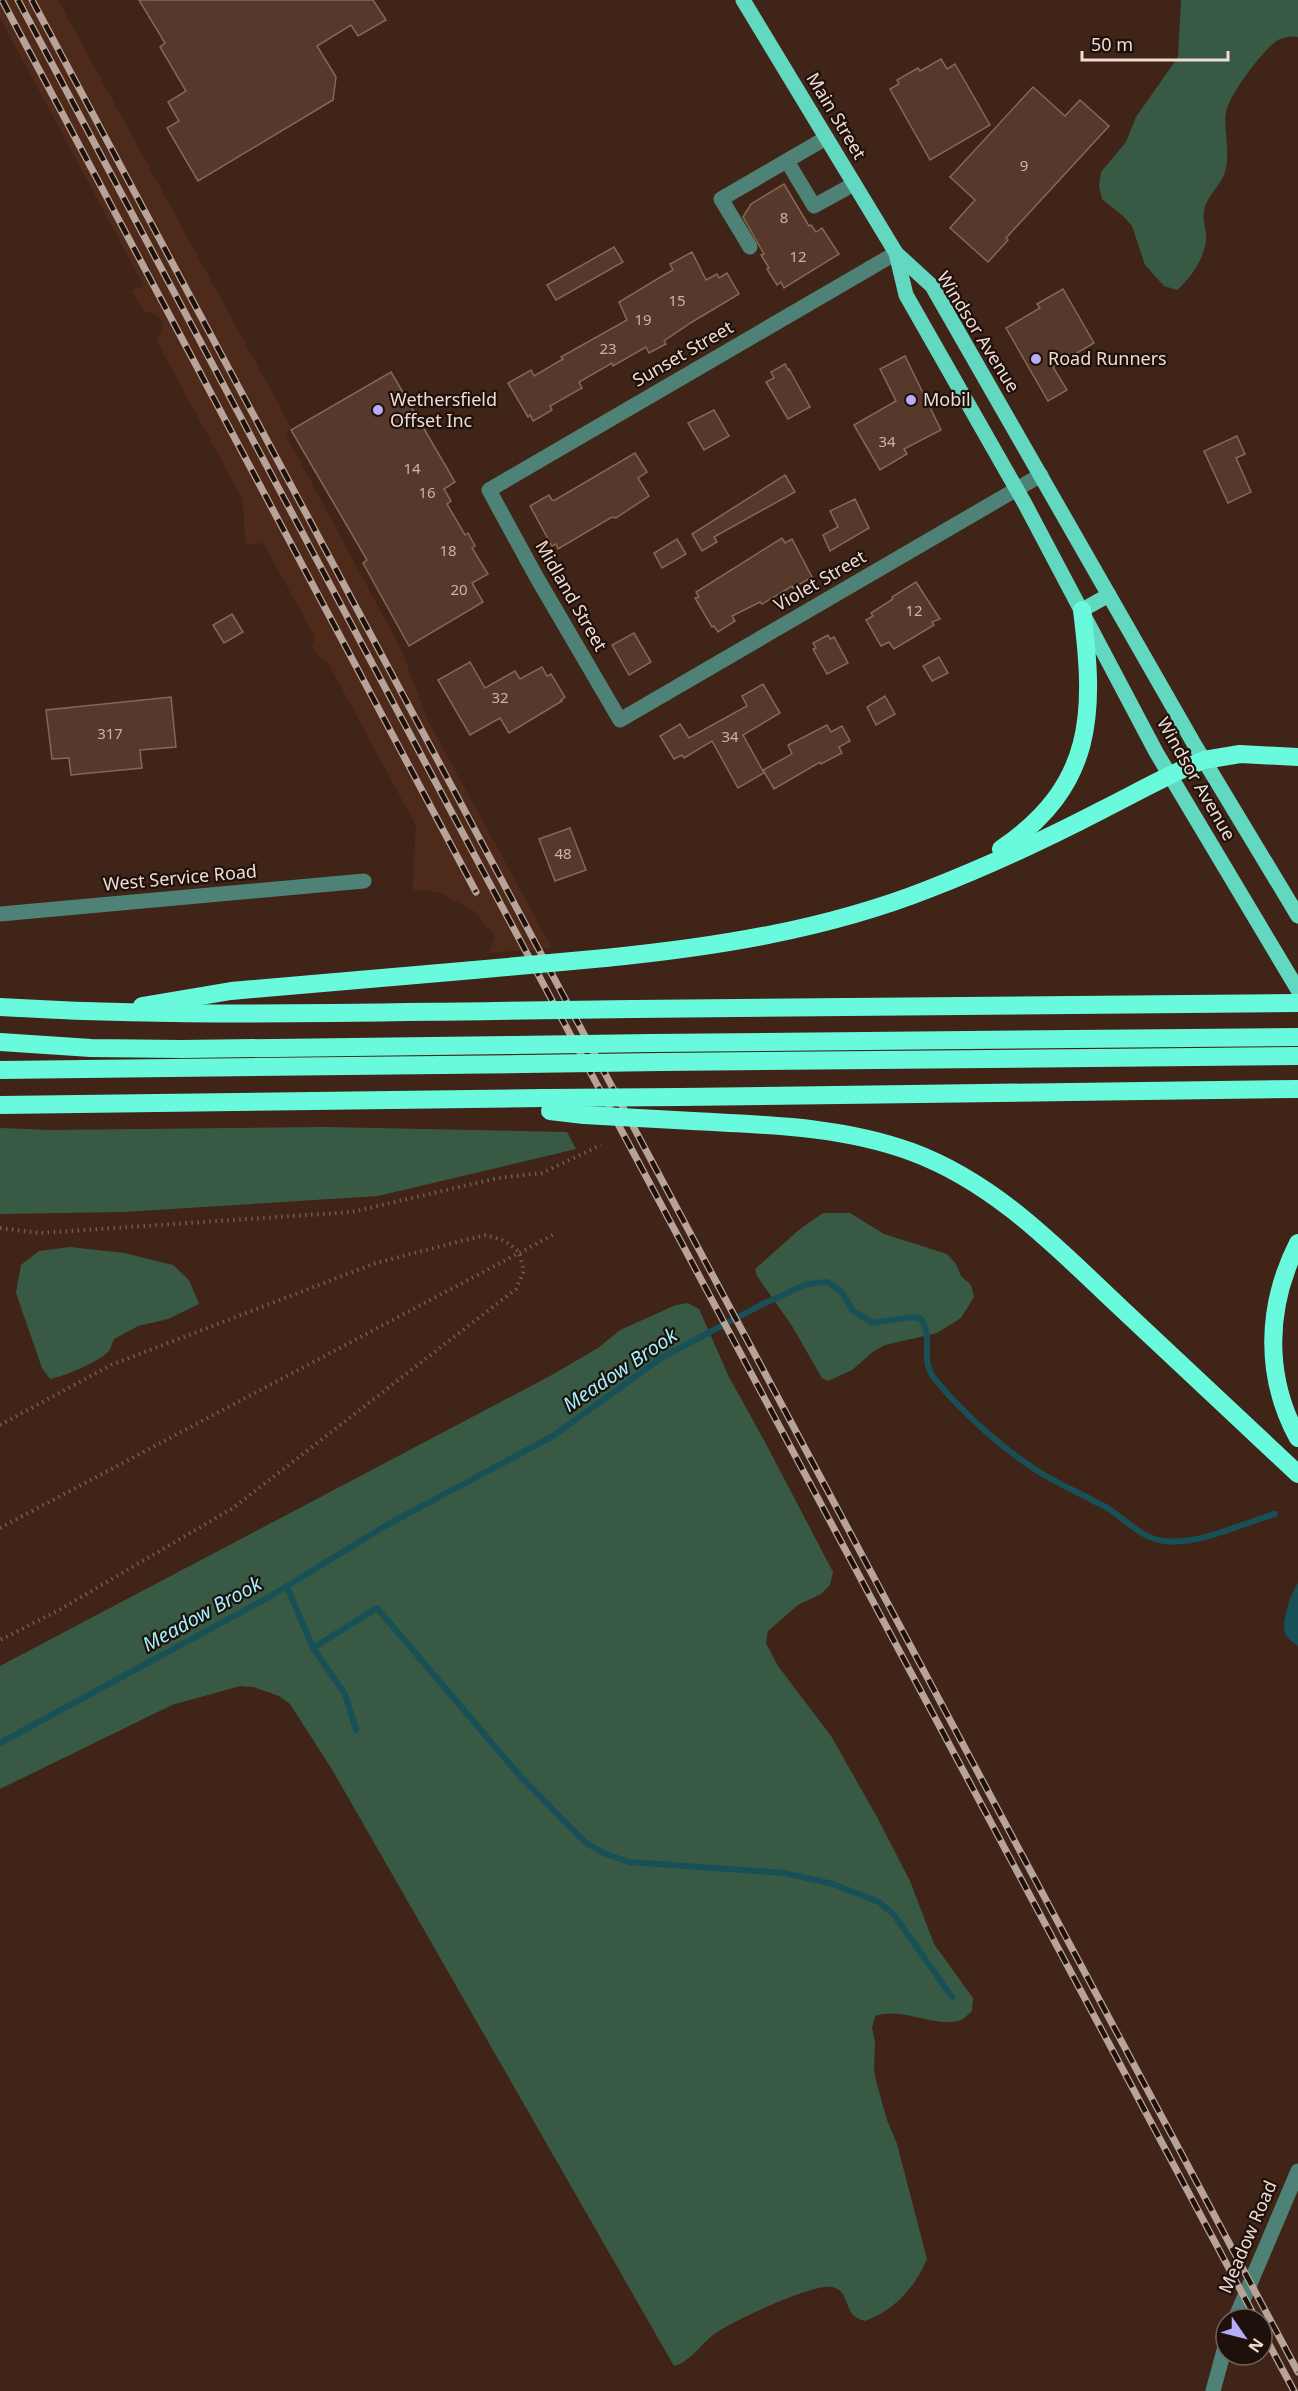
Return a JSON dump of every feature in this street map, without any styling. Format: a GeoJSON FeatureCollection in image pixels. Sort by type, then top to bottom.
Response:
{"type":"FeatureCollection","features":[{"type":"Feature","properties":{"kind":"highway"},"geometry":{"type":"LineString","coordinates":[[959,877],[1005,847],[1036,822],[1055,800],[1073,770],[1084,741],[1089,708],[1088,667],[1082,610]]}},
{"type":"Feature","properties":{"kind":"highway"},"geometry":{"type":"LineString","coordinates":[[111,1013],[206,994],[605,958],[717,944],[800,929],[878,908],[959,877],[1096,814],[1204,760],[1240,754],[1298,757]]}},
{"type":"Feature","properties":{"kind":"highway"},"geometry":{"type":"LineString","coordinates":[[0,1007],[111,1013],[199,1014],[1298,1003]]}},
{"type":"Feature","properties":{"kind":"highway"},"geometry":{"type":"LineString","coordinates":[[0,1042],[91,1048],[182,1049],[1298,1037]]}},
{"type":"Feature","properties":{"kind":"highway"},"geometry":{"type":"LineString","coordinates":[[0,1070],[1294,1056]]}},
{"type":"Feature","properties":{"kind":"highway"},"geometry":{"type":"LineString","coordinates":[[546,1105],[680,1096],[1298,1089]]}},
{"type":"Feature","properties":{"kind":"highway"},"geometry":{"type":"LineString","coordinates":[[0,1104],[488,1099],[546,1105],[594,1116],[799,1127],[856,1135],[917,1154],[968,1178],[1015,1211],[1298,1474]]}},
{"type":"Feature","properties":{"kind":"highway"},"geometry":{"type":"LineString","coordinates":[[1298,1243],[1279,1291],[1272,1340],[1279,1389],[1298,1438]]}},
{"type":"Feature","properties":{"kind":"main road","name":"Main Street"},"geometry":{"type":"LineString","coordinates":[[743,0],[896,253]]}},
{"type":"Feature","properties":{"kind":"main road","name":"Windsor Avenue"},"geometry":{"type":"LineString","coordinates":[[896,253],[932,286],[1204,760],[1298,916]]}},
{"type":"Feature","properties":{"kind":"main road","name":"Windsor Avenue"},"geometry":{"type":"LineString","coordinates":[[896,253],[906,295],[1016,489],[1170,776],[1298,990]]}},
{"type":"Feature","properties":{"kind":"main road"},"geometry":{"type":"LineString","coordinates":[[986,435],[1010,421]]}},
{"type":"Feature","properties":{"kind":"main road"},"geometry":{"type":"LineString","coordinates":[[1082,610],[1109,595]]}},
{"type":"Feature","properties":{"kind":"street"},"geometry":{"type":"LineString","coordinates":[[750,247],[721,199],[826,138]]}},
{"type":"Feature","properties":{"kind":"street"},"geometry":{"type":"LineString","coordinates":[[787,161],[814,206],[854,184]]}},
{"type":"Feature","properties":{"kind":"street","name":"Sunset Street"},"geometry":{"type":"LineString","coordinates":[[489,490],[896,253]]}},
{"type":"Feature","properties":{"kind":"street","name":"Violet Street"},"geometry":{"type":"LineString","coordinates":[[620,720],[1041,475]]}},
{"type":"Feature","properties":{"kind":"street","name":"Midland Street"},"geometry":{"type":"LineString","coordinates":[[489,490],[537,578],[620,720]]}},
{"type":"Feature","properties":{"kind":"street","name":"West Service Road"},"geometry":{"type":"LineString","coordinates":[[0,915],[364,881]]}},
{"type":"Feature","properties":{"kind":"street","name":"Meadow Road"},"geometry":{"type":"LineString","coordinates":[[1240,2307],[1298,2171]]}},
{"type":"Feature","properties":{"kind":"street"},"geometry":{"type":"LineString","coordinates":[[1213,2391],[1220,2367]]}},
{"type":"Feature","properties":{"kind":"path"},"geometry":{"type":"LineString","coordinates":[[0,1228],[40,1233],[352,1212],[498,1178],[542,1173],[602,1144]]}},
{"type":"Feature","properties":{"kind":"path"},"geometry":{"type":"LineString","coordinates":[[0,1425],[111,1365],[376,1263],[486,1235],[505,1241],[519,1252],[524,1271],[516,1289],[233,1508],[59,1610],[0,1640]]}},
{"type":"Feature","properties":{"kind":"path"},"geometry":{"type":"LineString","coordinates":[[0,1528],[552,1235]]}},
{"type":"Feature","properties":{"kind":"shaded area"},"geometry":{"type":"Polygon","coordinates":[[[0,0],[58,0],[291,427],[286,435],[401,649],[429,722],[552,948],[489,953],[495,937],[474,911],[438,892],[412,890],[416,826],[327,661],[318,657],[312,647],[315,637],[263,543],[245,545],[243,500],[157,342],[163,324],[157,315],[144,311],[131,290],[144,286],[0,18],[0,0]]]}},
{"type":"Feature","properties":{"kind":"green space"},"geometry":{"type":"Polygon","coordinates":[[[1181,0],[1298,0],[1298,37],[1280,39],[1273,43],[1240,83],[1229,104],[1225,119],[1227,164],[1223,177],[1205,207],[1205,247],[1196,268],[1177,290],[1164,286],[1145,265],[1132,226],[1102,199],[1099,186],[1101,172],[1126,142],[1136,117],[1178,57],[1181,0]]]}},
{"type":"Feature","properties":{"kind":"green space"},"geometry":{"type":"Polygon","coordinates":[[[325,1127],[567,1132],[576,1149],[378,1196],[123,1212],[0,1214],[0,1128],[50,1130],[325,1127]]]}},
{"type":"Feature","properties":{"kind":"green space"},"geometry":{"type":"Polygon","coordinates":[[[823,1213],[850,1213],[884,1234],[947,1254],[956,1264],[961,1276],[971,1285],[974,1297],[961,1318],[937,1333],[885,1345],[874,1351],[852,1370],[828,1381],[822,1378],[792,1326],[757,1276],[755,1269],[800,1229],[823,1213]]]}},
{"type":"Feature","properties":{"kind":"green space"},"geometry":{"type":"Polygon","coordinates":[[[70,1247],[124,1253],[173,1265],[189,1280],[199,1304],[168,1319],[138,1326],[114,1339],[110,1349],[92,1363],[50,1379],[42,1368],[16,1293],[21,1265],[39,1251],[70,1247]]]}},
{"type":"Feature","properties":{"kind":"green space"},"geometry":{"type":"Polygon","coordinates":[[[688,1303],[699,1309],[729,1377],[833,1572],[830,1585],[821,1594],[798,1605],[768,1631],[766,1643],[778,1666],[831,1736],[910,1881],[934,1944],[973,1998],[972,2011],[961,2020],[941,2022],[908,2015],[885,2014],[875,2016],[872,2028],[875,2042],[876,2081],[887,2120],[897,2144],[927,2259],[909,2289],[885,2311],[865,2321],[853,2315],[843,2295],[837,2289],[822,2287],[808,2291],[753,2313],[722,2329],[680,2364],[674,2366],[333,1771],[290,1704],[279,1696],[253,1687],[240,1686],[172,1705],[0,1789],[0,1666],[550,1376],[598,1348],[620,1330],[676,1305],[688,1303]]]}},
{"type":"Feature","properties":{"kind":"water"},"geometry":{"type":"Polygon","coordinates":[[[1298,1583],[1298,1646],[1287,1637],[1284,1622],[1292,1593],[1298,1583]]]}},
{"type":"Feature","properties":{"kind":"building"},"geometry":{"type":"Polygon","coordinates":[[[139,0],[373,0],[386,20],[358,36],[351,25],[317,46],[336,77],[333,100],[198,181],[167,128],[179,121],[168,102],[186,91],[160,47],[165,43],[139,0]]]}},
{"type":"Feature","properties":{"kind":"building"},"geometry":{"type":"Polygon","coordinates":[[[941,59],[947,69],[955,64],[990,125],[930,160],[890,89],[899,84],[897,80],[941,59]]]}},
{"type":"Feature","properties":{"kind":"building"},"geometry":{"type":"Polygon","coordinates":[[[1033,87],[1065,116],[1080,100],[1109,126],[1006,238],[1008,240],[988,262],[950,228],[975,200],[950,177],[1033,87]]]}},
{"type":"Feature","properties":{"kind":"building"},"geometry":{"type":"Polygon","coordinates":[[[784,184],[809,226],[811,225],[816,232],[822,228],[839,254],[784,288],[781,282],[777,285],[767,269],[769,268],[761,255],[764,254],[743,217],[751,204],[784,184]]]}},
{"type":"Feature","properties":{"kind":"building"},"geometry":{"type":"Polygon","coordinates":[[[614,247],[623,262],[556,300],[547,285],[614,247]]]}},
{"type":"Feature","properties":{"kind":"building"},"geometry":{"type":"Polygon","coordinates":[[[692,252],[706,280],[717,274],[719,278],[727,273],[739,294],[664,341],[666,344],[649,353],[646,347],[613,366],[612,363],[579,382],[582,388],[550,406],[552,410],[533,421],[530,415],[528,417],[508,383],[531,370],[534,376],[563,359],[561,357],[627,320],[619,302],[673,270],[670,264],[692,252]]]}},
{"type":"Feature","properties":{"kind":"building"},"geometry":{"type":"Polygon","coordinates":[[[1063,289],[1094,343],[1053,367],[1067,390],[1048,401],[1006,328],[1040,308],[1037,304],[1063,289]]]}},
{"type":"Feature","properties":{"kind":"building"},"geometry":{"type":"Polygon","coordinates":[[[905,356],[941,430],[904,449],[907,454],[880,470],[854,425],[896,401],[880,369],[905,356]]]}},
{"type":"Feature","properties":{"kind":"building"},"geometry":{"type":"Polygon","coordinates":[[[785,364],[810,407],[788,419],[766,382],[774,378],[771,372],[785,364]]]}},
{"type":"Feature","properties":{"kind":"building"},"geometry":{"type":"Polygon","coordinates":[[[391,372],[455,482],[444,489],[451,501],[447,504],[465,535],[468,533],[475,546],[472,548],[488,574],[472,583],[483,602],[409,646],[363,563],[367,560],[291,430],[391,372]]]}},
{"type":"Feature","properties":{"kind":"building"},"geometry":{"type":"Polygon","coordinates":[[[714,410],[729,436],[704,450],[688,423],[714,410]]]}},
{"type":"Feature","properties":{"kind":"building"},"geometry":{"type":"Polygon","coordinates":[[[1237,436],[1245,454],[1236,458],[1251,492],[1228,503],[1204,451],[1237,436]]]}},
{"type":"Feature","properties":{"kind":"building"},"geometry":{"type":"Polygon","coordinates":[[[635,453],[647,472],[638,478],[649,496],[616,518],[612,517],[558,549],[556,544],[552,546],[530,506],[549,495],[552,500],[555,500],[635,453]]]}},
{"type":"Feature","properties":{"kind":"building"},"geometry":{"type":"Polygon","coordinates":[[[785,475],[795,492],[714,537],[717,542],[702,551],[692,534],[785,475]]]}},
{"type":"Feature","properties":{"kind":"building"},"geometry":{"type":"Polygon","coordinates":[[[855,499],[869,528],[830,551],[823,535],[838,527],[830,511],[855,499]]]}},
{"type":"Feature","properties":{"kind":"building"},"geometry":{"type":"Polygon","coordinates":[[[782,538],[785,543],[792,539],[812,577],[762,604],[760,602],[732,616],[735,621],[718,632],[714,626],[712,627],[695,598],[699,597],[696,592],[782,538]]]}},
{"type":"Feature","properties":{"kind":"building"},"geometry":{"type":"Polygon","coordinates":[[[677,539],[686,554],[662,568],[654,553],[677,539]]]}},
{"type":"Feature","properties":{"kind":"building"},"geometry":{"type":"Polygon","coordinates":[[[916,582],[940,619],[932,622],[934,625],[894,649],[889,642],[881,646],[866,620],[873,616],[871,613],[893,599],[892,597],[916,582]]]}},
{"type":"Feature","properties":{"kind":"building"},"geometry":{"type":"Polygon","coordinates":[[[232,614],[243,632],[224,643],[213,625],[232,614]]]}},
{"type":"Feature","properties":{"kind":"building"},"geometry":{"type":"Polygon","coordinates":[[[634,633],[651,662],[629,675],[612,645],[634,633]]]}},
{"type":"Feature","properties":{"kind":"building"},"geometry":{"type":"Polygon","coordinates":[[[828,635],[830,639],[834,637],[848,663],[827,674],[813,649],[816,648],[813,643],[828,635]]]}},
{"type":"Feature","properties":{"kind":"building"},"geometry":{"type":"Polygon","coordinates":[[[939,657],[948,673],[932,681],[923,666],[939,657]]]}},
{"type":"Feature","properties":{"kind":"building"},"geometry":{"type":"Polygon","coordinates":[[[470,662],[485,688],[515,671],[520,679],[542,667],[547,676],[551,674],[565,697],[509,733],[500,718],[470,735],[438,680],[470,662]]]}},
{"type":"Feature","properties":{"kind":"building"},"geometry":{"type":"Polygon","coordinates":[[[763,684],[780,713],[743,735],[764,773],[738,788],[712,741],[684,758],[682,755],[674,759],[660,736],[680,724],[689,738],[747,706],[742,696],[763,684]]]}},
{"type":"Feature","properties":{"kind":"building"},"geometry":{"type":"Polygon","coordinates":[[[885,696],[895,714],[876,725],[867,707],[885,696]]]}},
{"type":"Feature","properties":{"kind":"building"},"geometry":{"type":"Polygon","coordinates":[[[171,697],[176,747],[140,750],[142,768],[71,775],[69,758],[52,759],[46,710],[171,697]]]}},
{"type":"Feature","properties":{"kind":"building"},"geometry":{"type":"Polygon","coordinates":[[[827,725],[831,732],[842,726],[850,741],[839,747],[842,753],[821,764],[820,762],[774,789],[763,770],[792,754],[788,745],[827,725]]]}},
{"type":"Feature","properties":{"kind":"building"},"geometry":{"type":"Polygon","coordinates":[[[570,828],[586,870],[555,881],[539,839],[570,828]]]}},
{"type":"Feature","properties":{"kind":"waterway","name":"Meadow Brook"},"geometry":{"type":"LineString","coordinates":[[0,1743],[271,1596],[385,1526],[553,1436],[661,1358],[763,1304],[807,1284],[827,1282],[841,1291],[853,1311],[873,1323],[911,1317],[920,1318],[926,1332],[930,1371],[945,1391],[971,1418],[1030,1466],[1109,1509],[1149,1537],[1164,1541],[1192,1540],[1275,1514]]}},
{"type":"Feature","properties":{"kind":"waterway"},"geometry":{"type":"LineString","coordinates":[[287,1587],[313,1648],[377,1608],[520,1776],[585,1842],[603,1853],[629,1862],[785,1873],[833,1884],[879,1902],[894,1915],[952,1997]]}},
{"type":"Feature","properties":{"kind":"waterway"},"geometry":{"type":"LineString","coordinates":[[313,1648],[345,1694],[356,1730]]}},
{"type":"Feature","properties":{"kind":"railway"},"geometry":{"type":"LineString","coordinates":[[2,0],[476,892]]}},
{"type":"Feature","properties":{"kind":"railway"},"geometry":{"type":"LineString","coordinates":[[18,0],[1250,2307]]}},
{"type":"Feature","properties":{"kind":"railway"},"geometry":{"type":"LineString","coordinates":[[32,0],[1298,2372]]}},
{"type":"Feature","properties":{"kind":"railway"},"geometry":{"type":"LineString","coordinates":[[1274,2354],[1294,2391]]}},
{"type":"Feature","properties":{"kind":"place","name":"Road Runners"},"geometry":{"type":"Point","coordinates":[1036,359]}},
{"type":"Feature","properties":{"kind":"place","name":"Mobil"},"geometry":{"type":"Point","coordinates":[911,400]}},
{"type":"Feature","properties":{"kind":"place","name":"Wethersfield Offset Inc"},"geometry":{"type":"Point","coordinates":[378,410]}}]}
